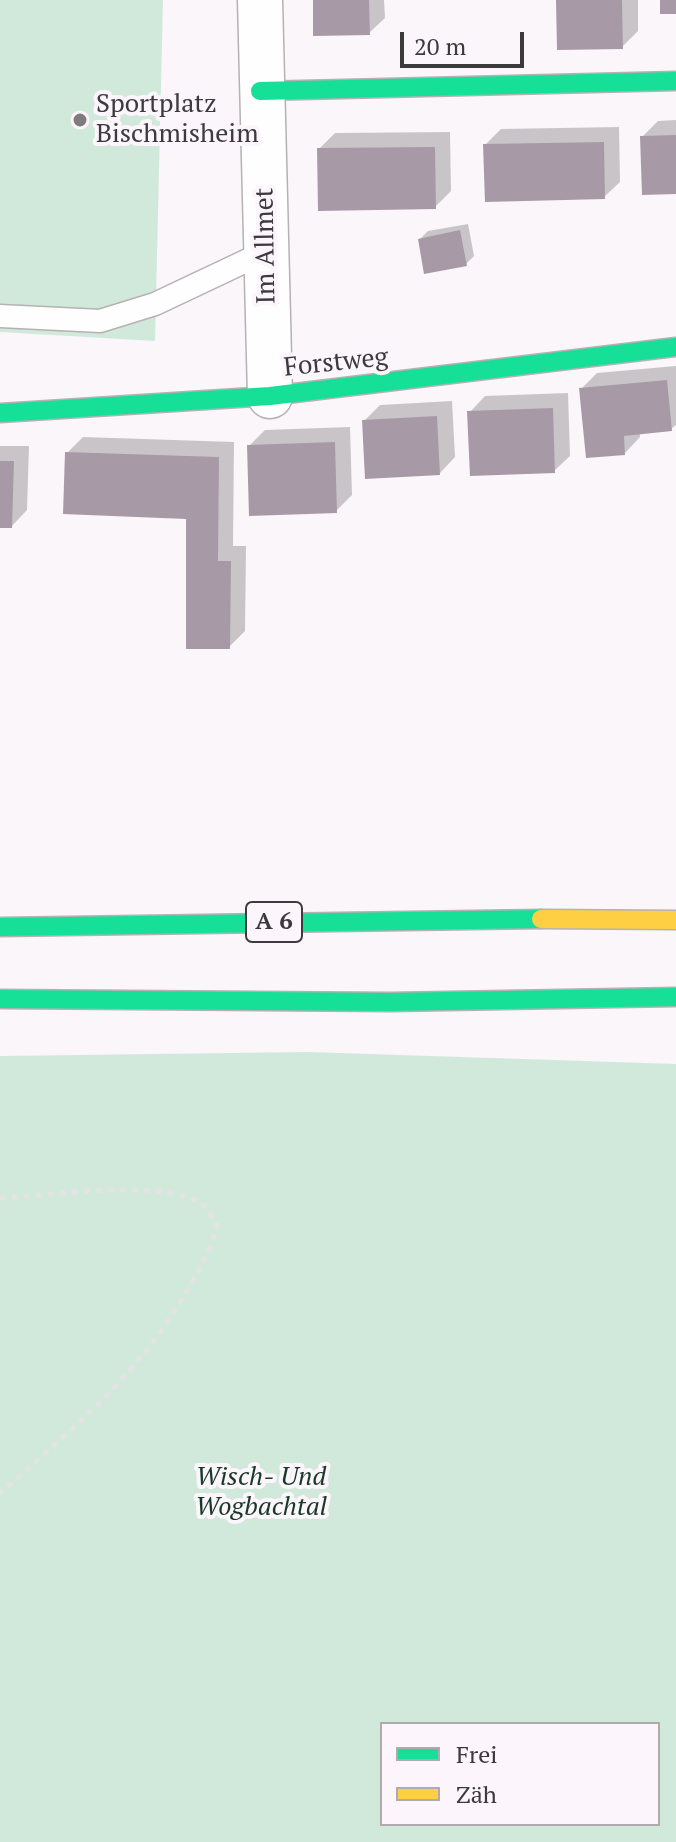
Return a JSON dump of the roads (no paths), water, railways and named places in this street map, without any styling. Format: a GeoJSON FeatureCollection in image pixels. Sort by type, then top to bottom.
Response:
{"type":"FeatureCollection","features":[{"type":"Feature","properties":{"kind":"main road"},"geometry":{"type":"LineString","coordinates":[[260,91],[676,81]]}},
{"type":"Feature","properties":{"kind":"main road","name":"Forstweg"},"geometry":{"type":"LineString","coordinates":[[0,413],[71,411],[270,396],[676,347]]}},
{"type":"Feature","properties":{"kind":"main road","name":"A 6"},"geometry":{"type":"LineString","coordinates":[[0,927],[676,920]]}},
{"type":"Feature","properties":{"kind":"main road"},"geometry":{"type":"LineString","coordinates":[[0,999],[390,1002],[676,997]]}},
{"type":"Feature","properties":{"kind":"street","name":"Im Allmet"},"geometry":{"type":"LineString","coordinates":[[260,0],[270,396]]}},
{"type":"Feature","properties":{"kind":"lane"},"geometry":{"type":"LineString","coordinates":[[0,316],[100,321],[155,304],[265,252]]}},
{"type":"Feature","properties":{"kind":"place","name":"Sportplatz Bischmisheim"},"geometry":{"type":"Point","coordinates":[80,120]}},
{"type":"Feature","properties":{"kind":"park label","name":"Wisch- Und Wogbachtal"},"geometry":{"type":"Point","coordinates":[261,1493]}}]}
